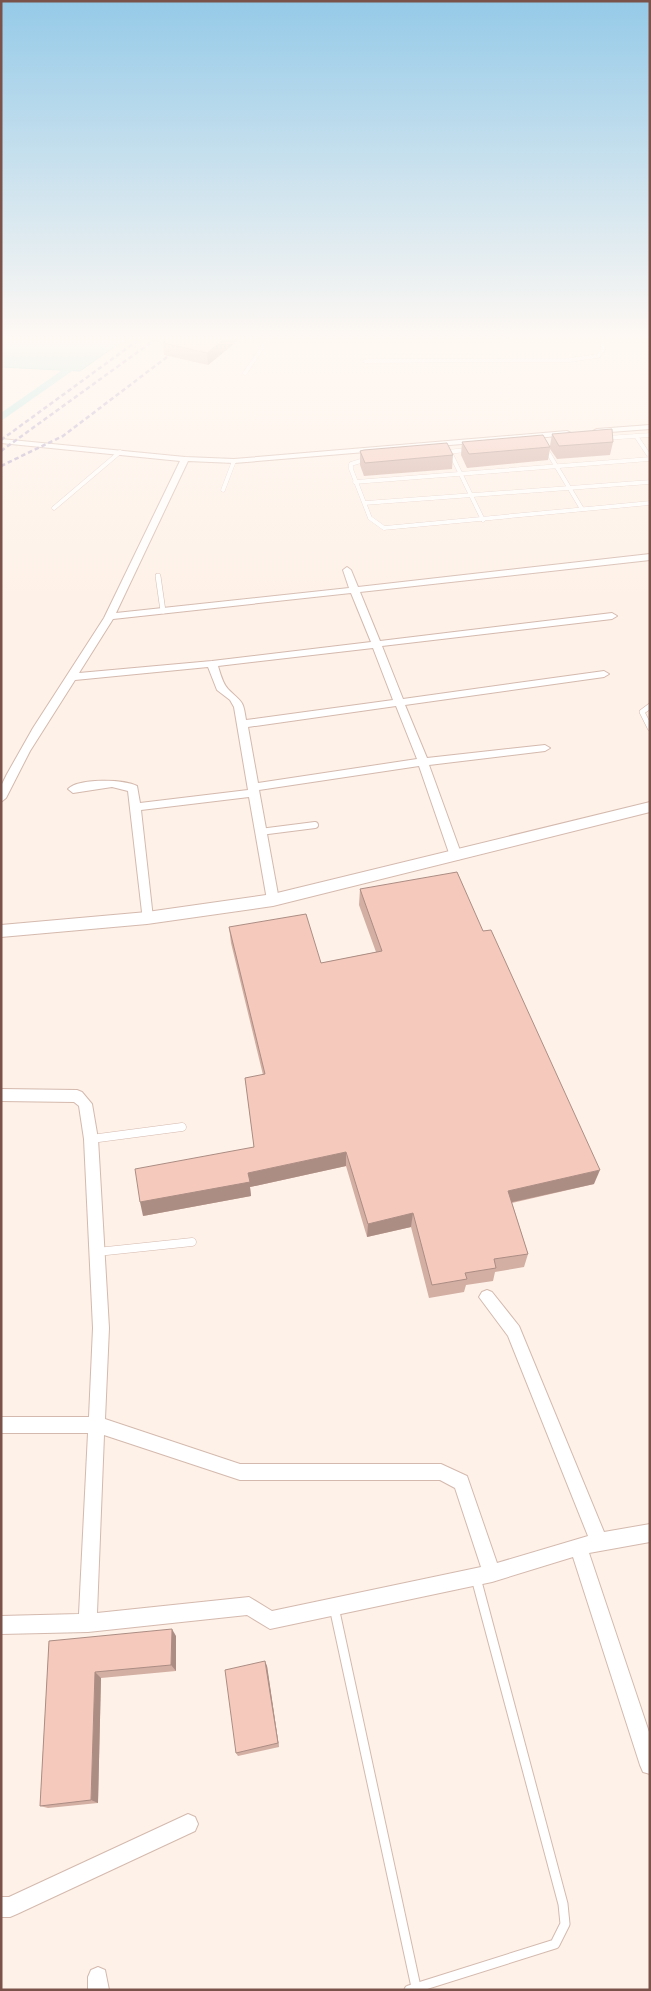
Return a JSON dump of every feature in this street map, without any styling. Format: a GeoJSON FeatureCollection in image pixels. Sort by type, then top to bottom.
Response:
{"type":"FeatureCollection","features":[{"type":"Feature","properties":{"kind":"street"},"geometry":{"type":"LineString","coordinates":[[1,442],[185,459],[234,461],[574,433]]}},
{"type":"Feature","properties":{"kind":"street"},"geometry":{"type":"LineString","coordinates":[[1,798],[4,785],[40,723],[73,677],[110,617],[185,459]]}},
{"type":"Feature","properties":{"kind":"street"},"geometry":{"type":"LineString","coordinates":[[110,617],[354,588],[650,557]]}},
{"type":"Feature","properties":{"kind":"street"},"geometry":{"type":"LineString","coordinates":[[347,570],[378,644],[398,702],[423,762],[456,856]]}},
{"type":"Feature","properties":{"kind":"street"},"geometry":{"type":"LineString","coordinates":[[73,677],[212,664],[612,616]]}},
{"type":"Feature","properties":{"kind":"street"},"geometry":{"type":"LineString","coordinates":[[212,664],[222,690],[234,698],[239,707],[273,900]]}},
{"type":"Feature","properties":{"kind":"street"},"geometry":{"type":"LineString","coordinates":[[242,724],[604,674]]}},
{"type":"Feature","properties":{"kind":"street"},"geometry":{"type":"LineString","coordinates":[[135,807],[423,762],[545,748]]}},
{"type":"Feature","properties":{"kind":"street"},"geometry":{"type":"LineString","coordinates":[[74,789],[127,784],[133,789],[148,918]]}},
{"type":"Feature","properties":{"kind":"street"},"geometry":{"type":"LineString","coordinates":[[1,931],[148,918],[273,900],[650,807]]}},
{"type":"Feature","properties":{"kind":"street"},"geometry":{"type":"LineString","coordinates":[[1,1095],[77,1096],[85,1104],[91,1139],[101,1328],[88,1623]]}},
{"type":"Feature","properties":{"kind":"street"},"geometry":{"type":"LineString","coordinates":[[488,1297],[514,1331],[599,1542]]}},
{"type":"Feature","properties":{"kind":"street"},"geometry":{"type":"LineString","coordinates":[[1,1425],[98,1426],[240,1472],[441,1472],[461,1482],[484,1575]]}},
{"type":"Feature","properties":{"kind":"street"},"geometry":{"type":"LineString","coordinates":[[1,1625],[88,1623],[248,1606],[270,1620],[484,1575],[599,1542],[650,1533]]}},
{"type":"Feature","properties":{"kind":"street"},"geometry":{"type":"LineString","coordinates":[[579,1548],[650,1765]]}},
{"type":"Feature","properties":{"kind":"street"},"geometry":{"type":"LineString","coordinates":[[1,1907],[10,1907],[188,1824]]}},
{"type":"Feature","properties":{"kind":"lane"},"geometry":{"type":"LineString","coordinates":[[598,439],[650,435]]}},
{"type":"Feature","properties":{"kind":"lane"},"geometry":{"type":"LineString","coordinates":[[355,482],[650,458],[636,436]]}},
{"type":"Feature","properties":{"kind":"lane"},"geometry":{"type":"LineString","coordinates":[[552,443],[542,444],[582,509]]}},
{"type":"Feature","properties":{"kind":"lane"},"geometry":{"type":"LineString","coordinates":[[440,452],[478,449]]}},
{"type":"Feature","properties":{"kind":"lane"},"geometry":{"type":"LineString","coordinates":[[54,508],[120,452]]}},
{"type":"Feature","properties":{"kind":"lane"},"geometry":{"type":"LineString","coordinates":[[450,452],[483,520]]}},
{"type":"Feature","properties":{"kind":"lane"},"geometry":{"type":"LineString","coordinates":[[373,458],[354,461],[351,464],[355,482],[370,518],[384,528],[650,504]]}},
{"type":"Feature","properties":{"kind":"lane"},"geometry":{"type":"LineString","coordinates":[[223,490],[234,461]]}},
{"type":"Feature","properties":{"kind":"lane"},"geometry":{"type":"LineString","coordinates":[[365,503],[650,482]]}},
{"type":"Feature","properties":{"kind":"lane"},"geometry":{"type":"LineString","coordinates":[[158,576],[163,611]]}},
{"type":"Feature","properties":{"kind":"lane"},"geometry":{"type":"LineString","coordinates":[[650,706],[642,712],[650,728]]}},
{"type":"Feature","properties":{"kind":"lane"},"geometry":{"type":"LineString","coordinates":[[260,832],[316,825]]}},
{"type":"Feature","properties":{"kind":"lane"},"geometry":{"type":"LineString","coordinates":[[91,1139],[182,1128]]}},
{"type":"Feature","properties":{"kind":"lane"},"geometry":{"type":"LineString","coordinates":[[97,1252],[192,1242]]}},
{"type":"Feature","properties":{"kind":"lane"},"geometry":{"type":"LineString","coordinates":[[334,1606],[412,1989],[554,1944],[565,1924],[564,1904],[484,1575]]}},
{"type":"Feature","properties":{"kind":"building"},"geometry":{"type":"Polygon","coordinates":[[[612,431],[613,442],[559,446],[552,434],[612,431]]]}},
{"type":"Feature","properties":{"kind":"building"},"geometry":{"type":"Polygon","coordinates":[[[543,435],[550,447],[469,454],[462,442],[543,435]]]}},
{"type":"Feature","properties":{"kind":"building"},"geometry":{"type":"Polygon","coordinates":[[[447,443],[453,455],[365,463],[360,451],[364,450],[447,443]]]}},
{"type":"Feature","properties":{"kind":"building"},"geometry":{"type":"Polygon","coordinates":[[[457,872],[483,931],[491,930],[600,1170],[508,1191],[528,1254],[494,1259],[496,1268],[465,1273],[467,1279],[432,1285],[413,1213],[368,1224],[346,1152],[248,1173],[250,1182],[140,1202],[135,1169],[254,1147],[245,1078],[265,1074],[229,927],[306,914],[321,963],[382,951],[360,889],[457,872]]]}},
{"type":"Feature","properties":{"kind":"building"},"geometry":{"type":"Polygon","coordinates":[[[172,1629],[171,1665],[95,1672],[91,1800],[40,1806],[49,1641],[172,1629]]]}},
{"type":"Feature","properties":{"kind":"building"},"geometry":{"type":"Polygon","coordinates":[[[265,1661],[278,1743],[236,1753],[225,1670],[265,1661]]]}},
{"type":"Feature","properties":{"kind":"railway"},"geometry":{"type":"LineString","coordinates":[[1,440],[13,431]]}},
{"type":"Feature","properties":{"kind":"railway"},"geometry":{"type":"LineString","coordinates":[[1,451],[29,431]]}},
{"type":"Feature","properties":{"kind":"railway"},"geometry":{"type":"LineString","coordinates":[[1,466],[70,431]]}}]}
